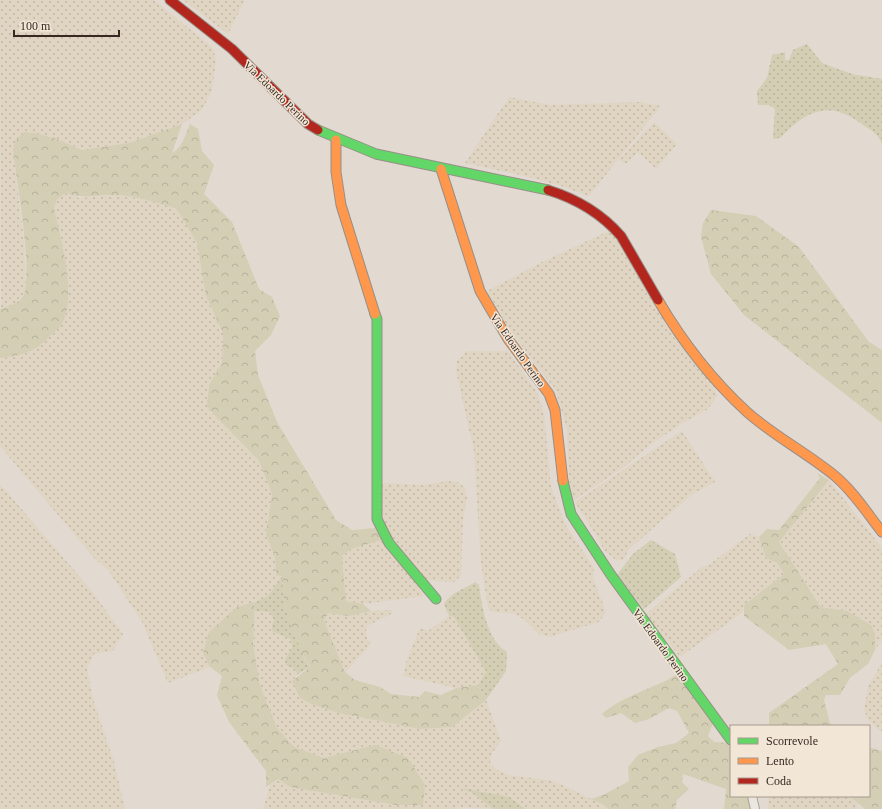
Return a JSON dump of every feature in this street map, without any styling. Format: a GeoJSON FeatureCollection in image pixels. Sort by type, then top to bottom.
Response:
{"type":"FeatureCollection","features":[{"type":"Feature","properties":{"kind":"street","name":"Via Edoardo Perino"},"geometry":{"type":"LineString","coordinates":[[170,0],[232,50],[308,124],[336,140],[376,154],[442,169],[480,291],[508,339],[549,394],[555,410],[563,483],[571,514],[611,575],[730,739]]}},
{"type":"Feature","properties":{"kind":"street"},"geometry":{"type":"LineString","coordinates":[[336,140],[336,172],[341,205],[377,319],[377,519],[388,543],[436,599]]}},
{"type":"Feature","properties":{"kind":"street"},"geometry":{"type":"LineString","coordinates":[[442,169],[526,184],[564,194],[588,207],[607,220],[621,236],[684,343],[716,382],[748,413],[835,476],[850,490],[882,532]]}},
{"type":"Feature","properties":{"kind":"street"},"geometry":{"type":"LineString","coordinates":[[752,797],[754,809]]}},
{"type":"Feature","properties":{"kind":"shaded area"},"geometry":{"type":"Polygon","coordinates":[[[0,0],[154,0],[213,48],[216,60],[212,91],[202,110],[182,124],[129,143],[82,150],[54,138],[24,132],[13,151],[24,241],[26,287],[22,297],[13,305],[1,309],[0,0]]]}},
{"type":"Feature","properties":{"kind":"shaded area"},"geometry":{"type":"Polygon","coordinates":[[[183,0],[245,0],[228,34],[183,0]]]}},
{"type":"Feature","properties":{"kind":"shaded area"},"geometry":{"type":"Polygon","coordinates":[[[509,97],[550,105],[640,102],[661,106],[589,196],[561,186],[521,175],[465,163],[509,97]]]}},
{"type":"Feature","properties":{"kind":"shaded area"},"geometry":{"type":"Polygon","coordinates":[[[654,122],[677,144],[656,169],[638,152],[626,164],[619,160],[654,122]]]}},
{"type":"Feature","properties":{"kind":"shaded area"},"geometry":{"type":"Polygon","coordinates":[[[66,193],[79,198],[114,195],[151,200],[177,209],[197,242],[206,296],[223,333],[222,363],[209,385],[207,407],[259,461],[272,494],[266,534],[275,557],[276,574],[282,576],[268,596],[255,602],[237,607],[203,653],[210,667],[168,683],[142,622],[108,570],[95,559],[0,446],[0,358],[15,356],[69,292],[66,264],[54,208],[57,199],[66,193]]]}},
{"type":"Feature","properties":{"kind":"shaded area"},"geometry":{"type":"Polygon","coordinates":[[[611,230],[673,336],[715,387],[717,396],[708,409],[686,421],[651,444],[624,467],[574,500],[569,480],[567,429],[556,391],[509,329],[487,291],[540,263],[611,230]]]}},
{"type":"Feature","properties":{"kind":"shaded area"},"geometry":{"type":"Polygon","coordinates":[[[467,351],[508,351],[537,392],[544,414],[551,487],[566,526],[594,568],[593,578],[606,612],[599,622],[549,637],[539,634],[525,620],[512,613],[492,612],[488,607],[481,565],[474,451],[456,371],[457,361],[467,351]]]}},
{"type":"Feature","properties":{"kind":"shaded area"},"geometry":{"type":"Polygon","coordinates":[[[682,431],[715,482],[694,493],[629,549],[624,559],[617,561],[604,550],[575,502],[682,431]]]}},
{"type":"Feature","properties":{"kind":"shaded area"},"geometry":{"type":"Polygon","coordinates":[[[829,480],[882,548],[882,640],[875,650],[875,634],[847,611],[822,607],[779,542],[829,480]]]}},
{"type":"Feature","properties":{"kind":"shaded area"},"geometry":{"type":"Polygon","coordinates":[[[448,481],[458,482],[465,488],[467,498],[463,520],[461,576],[454,582],[423,580],[384,530],[379,486],[384,483],[423,485],[448,481]]]}},
{"type":"Feature","properties":{"kind":"shaded area"},"geometry":{"type":"Polygon","coordinates":[[[0,484],[91,590],[123,634],[113,651],[94,654],[87,669],[93,699],[114,762],[125,809],[0,809],[0,484]]]}},
{"type":"Feature","properties":{"kind":"shaded area"},"geometry":{"type":"Polygon","coordinates":[[[750,534],[759,537],[766,558],[777,563],[784,574],[744,605],[743,612],[680,657],[646,614],[702,567],[707,566],[750,534]]]}},
{"type":"Feature","properties":{"kind":"shaded area"},"geometry":{"type":"Polygon","coordinates":[[[382,540],[406,568],[424,596],[363,604],[346,601],[342,556],[351,549],[382,540]]]}},
{"type":"Feature","properties":{"kind":"shaded area"},"geometry":{"type":"Polygon","coordinates":[[[393,610],[391,614],[369,625],[366,630],[367,639],[371,644],[345,673],[324,622],[328,613],[349,616],[371,611],[393,610]]]}},
{"type":"Feature","properties":{"kind":"shaded area"},"geometry":{"type":"Polygon","coordinates":[[[255,611],[270,612],[274,620],[271,627],[275,634],[285,635],[291,640],[292,647],[285,659],[298,674],[292,681],[339,713],[420,729],[452,727],[486,700],[501,741],[492,753],[490,763],[497,770],[509,775],[554,781],[604,805],[609,809],[526,809],[523,805],[464,789],[474,794],[493,809],[459,807],[458,809],[263,809],[270,785],[278,779],[290,787],[396,805],[423,805],[343,755],[324,758],[294,747],[277,728],[260,685],[253,645],[255,611]]]}},
{"type":"Feature","properties":{"kind":"shaded area"},"geometry":{"type":"Polygon","coordinates":[[[449,616],[454,617],[486,672],[478,685],[456,688],[403,676],[407,659],[420,628],[428,631],[449,616]]]}},
{"type":"Feature","properties":{"kind":"shaded area"},"geometry":{"type":"Polygon","coordinates":[[[882,663],[882,733],[868,720],[864,710],[868,686],[882,663]]]}},
{"type":"Feature","properties":{"kind":"shaded area"},"geometry":{"type":"Polygon","coordinates":[[[769,797],[850,797],[857,803],[857,809],[768,809],[769,797]]]}},
{"type":"Feature","properties":{"kind":"green space"},"geometry":{"type":"Polygon","coordinates":[[[807,44],[822,63],[852,74],[882,79],[882,144],[874,133],[851,117],[829,110],[819,111],[809,115],[800,120],[780,138],[773,139],[775,109],[769,105],[758,105],[757,91],[767,78],[772,55],[785,52],[785,60],[789,60],[793,50],[807,44]]]}},
{"type":"Feature","properties":{"kind":"green space"},"geometry":{"type":"Polygon","coordinates":[[[182,124],[172,153],[181,144],[190,124],[198,129],[202,151],[214,165],[204,194],[232,222],[259,289],[272,297],[280,316],[271,335],[255,351],[258,375],[277,422],[336,520],[352,530],[375,528],[382,540],[351,549],[342,556],[346,601],[363,604],[371,611],[349,616],[328,613],[324,621],[345,672],[355,680],[380,687],[391,694],[419,697],[425,691],[441,695],[456,688],[478,685],[486,700],[452,727],[420,729],[339,713],[311,704],[300,698],[292,681],[310,667],[298,646],[284,603],[282,576],[276,575],[275,557],[266,534],[272,494],[259,461],[207,407],[209,385],[222,363],[223,333],[206,296],[197,243],[177,209],[146,200],[122,196],[79,196],[66,193],[57,199],[54,208],[68,281],[67,310],[63,322],[46,340],[34,349],[15,356],[0,358],[0,309],[12,305],[20,300],[25,288],[26,251],[13,151],[15,141],[24,132],[34,133],[54,138],[82,150],[129,143],[182,124]]]}},
{"type":"Feature","properties":{"kind":"green space"},"geometry":{"type":"Polygon","coordinates":[[[711,210],[756,216],[799,247],[869,342],[882,350],[882,423],[744,315],[711,274],[701,237],[703,223],[711,210]]]}},
{"type":"Feature","properties":{"kind":"green space"},"geometry":{"type":"Polygon","coordinates":[[[817,473],[829,480],[779,542],[821,607],[847,611],[871,625],[875,634],[875,650],[868,664],[850,678],[840,695],[826,695],[824,700],[830,723],[833,725],[769,725],[769,713],[838,664],[826,644],[789,650],[744,616],[744,605],[784,574],[777,563],[766,558],[759,537],[767,529],[779,530],[820,478],[817,473]]]}},
{"type":"Feature","properties":{"kind":"green space"},"geometry":{"type":"Polygon","coordinates":[[[651,540],[675,554],[681,577],[644,609],[617,575],[633,554],[651,540]]]}},
{"type":"Feature","properties":{"kind":"green space"},"geometry":{"type":"Polygon","coordinates":[[[282,576],[284,603],[304,658],[310,667],[298,674],[293,668],[286,665],[285,659],[292,647],[291,640],[273,632],[272,625],[274,620],[270,612],[255,611],[255,602],[268,596],[282,576]]]}},
{"type":"Feature","properties":{"kind":"green space"},"geometry":{"type":"Polygon","coordinates":[[[475,582],[479,585],[484,613],[490,631],[500,647],[507,652],[506,671],[486,700],[478,685],[486,672],[454,617],[449,616],[444,604],[454,593],[475,582]]]}},
{"type":"Feature","properties":{"kind":"green space"},"geometry":{"type":"Polygon","coordinates":[[[255,602],[253,645],[260,685],[277,728],[294,747],[324,758],[375,745],[408,758],[425,785],[423,805],[396,805],[290,787],[278,779],[266,787],[266,771],[229,722],[217,695],[222,676],[210,667],[203,653],[209,632],[237,607],[255,602]]]}},
{"type":"Feature","properties":{"kind":"green space"},"geometry":{"type":"Polygon","coordinates":[[[678,674],[713,723],[708,736],[714,742],[730,743],[730,797],[749,797],[753,809],[724,809],[726,789],[683,774],[682,782],[689,789],[677,800],[675,809],[609,809],[591,799],[603,795],[629,781],[628,767],[638,755],[658,747],[676,743],[689,733],[677,711],[669,708],[649,719],[635,723],[621,713],[606,718],[602,714],[629,697],[678,674]]]}},
{"type":"Feature","properties":{"kind":"green space"},"geometry":{"type":"Polygon","coordinates":[[[870,747],[882,751],[882,809],[865,809],[850,797],[870,797],[870,747]]]}},
{"type":"Feature","properties":{"kind":"green space"},"geometry":{"type":"Polygon","coordinates":[[[461,788],[509,797],[526,809],[493,809],[474,794],[461,788]]]}},
{"type":"Feature","properties":{"kind":"traffic: fast"},"geometry":{"type":"LineString","coordinates":[[318,130],[376,154],[548,190]]}},
{"type":"Feature","properties":{"kind":"traffic: fast"},"geometry":{"type":"LineString","coordinates":[[375,314],[377,319],[377,519],[389,543],[436,599]]}},
{"type":"Feature","properties":{"kind":"traffic: fast"},"geometry":{"type":"LineString","coordinates":[[563,481],[571,514],[611,575],[730,739]]}},
{"type":"Feature","properties":{"kind":"traffic: slow"},"geometry":{"type":"LineString","coordinates":[[336,140],[336,172],[341,205],[375,314]]}},
{"type":"Feature","properties":{"kind":"traffic: slow"},"geometry":{"type":"LineString","coordinates":[[441,169],[480,291],[508,339],[549,394],[555,410],[563,481]]}},
{"type":"Feature","properties":{"kind":"traffic: slow"},"geometry":{"type":"LineString","coordinates":[[658,300],[687,345],[721,386],[757,421],[842,482],[882,532]]}},
{"type":"Feature","properties":{"kind":"traffic: jam"},"geometry":{"type":"LineString","coordinates":[[170,0],[232,49],[308,124],[318,130]]}},
{"type":"Feature","properties":{"kind":"traffic: jam"},"geometry":{"type":"LineString","coordinates":[[548,190],[579,202],[605,220],[621,236],[658,300]]}}]}
